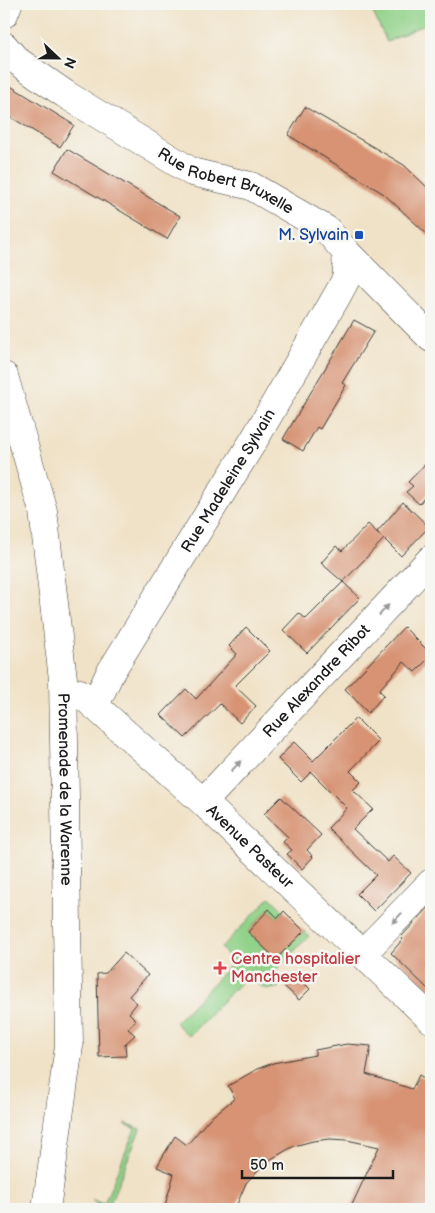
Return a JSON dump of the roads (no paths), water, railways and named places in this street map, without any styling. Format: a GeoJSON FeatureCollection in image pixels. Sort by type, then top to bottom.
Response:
{"type":"FeatureCollection","features":[{"type":"Feature","properties":{"kind":"street"},"geometry":{"type":"LineString","coordinates":[[4,14],[8,4]]}},
{"type":"Feature","properties":{"kind":"street","name":"Rue Robert Bruxelle"},"geometry":{"type":"LineString","coordinates":[[4,46],[16,60],[64,94],[192,172],[251,186],[327,230],[346,252],[431,338]]}},
{"type":"Feature","properties":{"kind":"street","name":"Rue Madeleine Sylvain"},"geometry":{"type":"LineString","coordinates":[[95,705],[110,673],[257,434],[338,294],[347,277],[346,252]]}},
{"type":"Feature","properties":{"kind":"street","name":"Promenade de la Warenne"},"geometry":{"type":"LineString","coordinates":[[4,376],[43,511],[63,679],[69,1046],[46,1209]]}},
{"type":"Feature","properties":{"kind":"street","name":"Rue Alexandre Ribot"},"geometry":{"type":"LineString","coordinates":[[203,802],[431,559]]}},
{"type":"Feature","properties":{"kind":"street","name":"Avenue Pasteur"},"geometry":{"type":"LineString","coordinates":[[63,679],[95,705],[203,802],[431,1019]]}},
{"type":"Feature","properties":{"kind":"street"},"geometry":{"type":"LineString","coordinates":[[363,953],[431,883]]}},
{"type":"Feature","properties":{"kind":"place","name":"M. Sylvain"},"geometry":{"type":"Point","coordinates":[359,235]}},
{"type":"Feature","properties":{"kind":"place","name":"Centre hospitalier Manchester"},"geometry":{"type":"Point","coordinates":[220,968]}}]}
